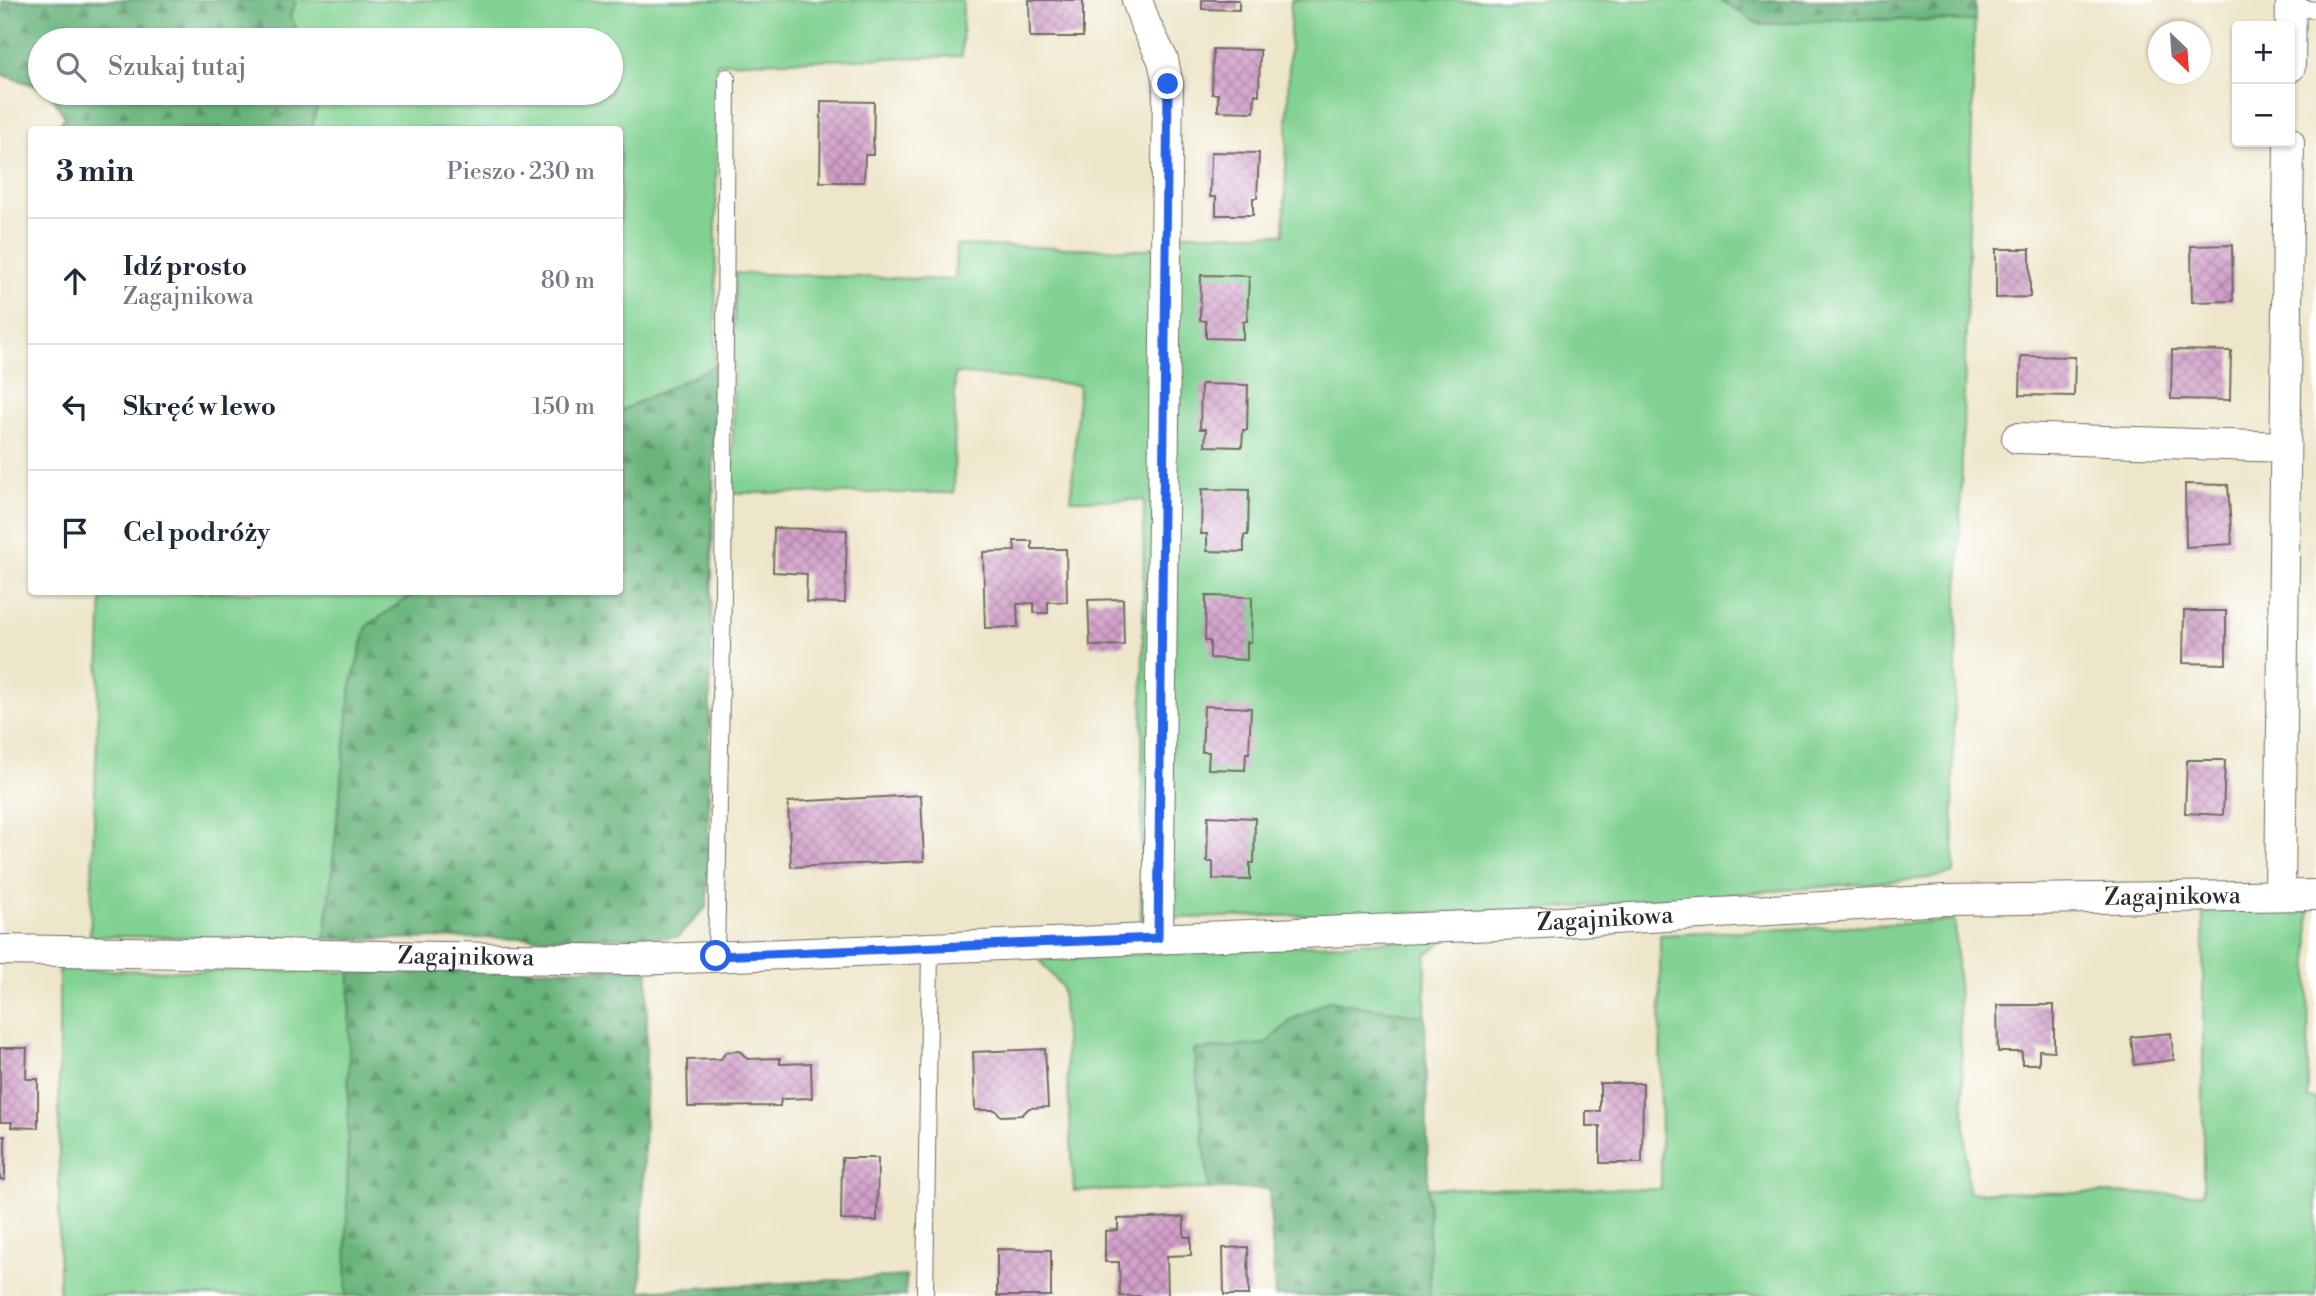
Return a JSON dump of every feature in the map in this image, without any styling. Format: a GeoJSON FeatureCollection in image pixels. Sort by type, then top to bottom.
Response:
{"type":"FeatureCollection","features":[{"type":"Feature","properties":{"kind":"street"},"geometry":{"type":"LineString","coordinates":[[1137,0],[1163,60],[1168,84],[1158,938]]}},
{"type":"Feature","properties":{"kind":"street"},"geometry":{"type":"LineString","coordinates":[[2295,33],[2299,6]]}},
{"type":"Feature","properties":{"kind":"street"},"geometry":{"type":"LineString","coordinates":[[2280,894],[2289,147]]}},
{"type":"Feature","properties":{"kind":"street"},"geometry":{"type":"LineString","coordinates":[[2017,438],[2285,447]]}},
{"type":"Feature","properties":{"kind":"street","name":"Zagajnikowa"},"geometry":{"type":"LineString","coordinates":[[0,950],[635,960],[1543,923],[1944,900],[2316,895]]}},
{"type":"Feature","properties":{"kind":"lane"},"geometry":{"type":"LineString","coordinates":[[716,956],[723,593],[727,77]]}},
{"type":"Feature","properties":{"kind":"lane"},"geometry":{"type":"LineString","coordinates":[[925,1296],[930,947]]}},
{"type":"Feature","properties":{"kind":"green space"},"geometry":{"type":"Polygon","coordinates":[[[2,0],[296,0],[290,16],[296,28],[28,28],[28,83],[0,74],[2,0]]]}},
{"type":"Feature","properties":{"kind":"green space"},"geometry":{"type":"Polygon","coordinates":[[[296,0],[963,0],[962,56],[717,63],[715,366],[623,410],[623,126],[312,126],[318,105],[623,105],[623,28],[296,28],[290,16],[296,0]]]}},
{"type":"Feature","properties":{"kind":"green space"},"geometry":{"type":"Polygon","coordinates":[[[1291,0],[1720,0],[1760,25],[1839,19],[1975,21],[1953,768],[1954,873],[1931,878],[1536,910],[1141,919],[1144,500],[1071,500],[1079,385],[955,373],[954,493],[732,493],[735,273],[955,280],[956,245],[1145,250],[1184,234],[1284,234],[1291,0]]]}},
{"type":"Feature","properties":{"kind":"green space"},"geometry":{"type":"Polygon","coordinates":[[[1720,0],[1975,0],[1975,21],[1839,19],[1760,25],[1720,0]]]}},
{"type":"Feature","properties":{"kind":"green space"},"geometry":{"type":"Polygon","coordinates":[[[58,105],[318,105],[312,126],[58,126],[65,117],[58,105]]]}},
{"type":"Feature","properties":{"kind":"green space"},"geometry":{"type":"Polygon","coordinates":[[[715,366],[707,906],[678,937],[325,939],[351,686],[367,626],[412,595],[623,595],[623,410],[715,366]]]}},
{"type":"Feature","properties":{"kind":"green space"},"geometry":{"type":"Polygon","coordinates":[[[102,595],[412,595],[367,626],[351,686],[325,939],[90,936],[102,595]]]}},
{"type":"Feature","properties":{"kind":"green space"},"geometry":{"type":"Polygon","coordinates":[[[2203,910],[2309,911],[2308,1098],[2316,1099],[2316,1296],[1430,1296],[1428,1188],[1661,1189],[1660,935],[1955,921],[1968,1192],[2203,1194],[2203,910]]]}},
{"type":"Feature","properties":{"kind":"green space"},"geometry":{"type":"Polygon","coordinates":[[[1447,938],[1426,955],[1425,1016],[1328,1001],[1293,1019],[1265,1044],[1194,1050],[1209,1189],[1074,1191],[1062,987],[1039,960],[1447,938]]]}},
{"type":"Feature","properties":{"kind":"green space"},"geometry":{"type":"Polygon","coordinates":[[[648,968],[641,1291],[906,1276],[906,1296],[346,1296],[350,972],[648,968]]]}},
{"type":"Feature","properties":{"kind":"green space"},"geometry":{"type":"Polygon","coordinates":[[[59,970],[350,972],[346,1296],[59,1296],[59,970]]]}},
{"type":"Feature","properties":{"kind":"green space"},"geometry":{"type":"Polygon","coordinates":[[[1328,1001],[1425,1016],[1430,1296],[1275,1296],[1269,1189],[1209,1189],[1194,1050],[1265,1044],[1293,1019],[1328,1001]]]}},
{"type":"Feature","properties":{"kind":"building"},"geometry":{"type":"Polygon","coordinates":[[[1029,0],[1083,0],[1083,37],[1030,37],[1029,0]]]}},
{"type":"Feature","properties":{"kind":"building"},"geometry":{"type":"Polygon","coordinates":[[[1202,0],[1239,0],[1239,10],[1202,9],[1202,0]]]}},
{"type":"Feature","properties":{"kind":"building"},"geometry":{"type":"Polygon","coordinates":[[[1213,49],[1260,50],[1259,95],[1255,94],[1254,112],[1218,111],[1218,94],[1212,94],[1213,49]]]}},
{"type":"Feature","properties":{"kind":"building"},"geometry":{"type":"Polygon","coordinates":[[[821,101],[874,102],[873,155],[865,155],[864,182],[820,182],[821,101]]]}},
{"type":"Feature","properties":{"kind":"building"},"geometry":{"type":"Polygon","coordinates":[[[1211,152],[1259,153],[1257,198],[1253,198],[1253,215],[1216,215],[1216,197],[1210,197],[1211,152]]]}},
{"type":"Feature","properties":{"kind":"building"},"geometry":{"type":"Polygon","coordinates":[[[2232,245],[2233,301],[2192,302],[2191,246],[2232,245]]]}},
{"type":"Feature","properties":{"kind":"building"},"geometry":{"type":"Polygon","coordinates":[[[1996,249],[2030,249],[2030,297],[1996,298],[1996,249]]]}},
{"type":"Feature","properties":{"kind":"building"},"geometry":{"type":"Polygon","coordinates":[[[1201,275],[1249,276],[1247,321],[1243,322],[1243,339],[1206,338],[1206,321],[1200,320],[1201,275]]]}},
{"type":"Feature","properties":{"kind":"building"},"geometry":{"type":"Polygon","coordinates":[[[2172,350],[2231,351],[2230,400],[2171,399],[2172,350]]]}},
{"type":"Feature","properties":{"kind":"building"},"geometry":{"type":"Polygon","coordinates":[[[2021,356],[2075,357],[2074,396],[2020,395],[2021,356]]]}},
{"type":"Feature","properties":{"kind":"building"},"geometry":{"type":"Polygon","coordinates":[[[1201,384],[1248,385],[1247,430],[1243,430],[1242,447],[1205,446],[1206,429],[1200,429],[1201,384]]]}},
{"type":"Feature","properties":{"kind":"building"},"geometry":{"type":"Polygon","coordinates":[[[2185,484],[2228,485],[2232,544],[2186,547],[2185,484]]]}},
{"type":"Feature","properties":{"kind":"building"},"geometry":{"type":"Polygon","coordinates":[[[1202,489],[1249,490],[1248,535],[1244,535],[1244,552],[1207,551],[1207,534],[1201,534],[1202,489]]]}},
{"type":"Feature","properties":{"kind":"building"},"geometry":{"type":"Polygon","coordinates":[[[774,528],[847,530],[845,603],[806,602],[807,574],[773,572],[774,528]]]}},
{"type":"Feature","properties":{"kind":"building"},"geometry":{"type":"Polygon","coordinates":[[[1014,541],[1032,541],[1032,549],[1066,549],[1067,602],[1048,602],[1048,613],[1034,613],[1034,603],[1017,604],[1018,627],[985,628],[983,552],[1015,551],[1014,541]]]}},
{"type":"Feature","properties":{"kind":"building"},"geometry":{"type":"Polygon","coordinates":[[[1206,596],[1252,597],[1251,642],[1247,642],[1247,660],[1210,658],[1210,641],[1205,641],[1206,596]]]}},
{"type":"Feature","properties":{"kind":"building"},"geometry":{"type":"Polygon","coordinates":[[[1123,599],[1124,645],[1090,646],[1088,600],[1123,599]]]}},
{"type":"Feature","properties":{"kind":"building"},"geometry":{"type":"Polygon","coordinates":[[[2184,611],[2226,611],[2226,664],[2183,663],[2184,611]]]}},
{"type":"Feature","properties":{"kind":"building"},"geometry":{"type":"Polygon","coordinates":[[[1204,706],[1251,708],[1249,753],[1246,753],[1245,770],[1208,769],[1209,752],[1202,752],[1204,706]]]}},
{"type":"Feature","properties":{"kind":"building"},"geometry":{"type":"Polygon","coordinates":[[[2187,760],[2225,760],[2223,815],[2185,813],[2187,760]]]}},
{"type":"Feature","properties":{"kind":"building"},"geometry":{"type":"Polygon","coordinates":[[[921,795],[924,861],[791,867],[788,802],[921,795]]]}},
{"type":"Feature","properties":{"kind":"building"},"geometry":{"type":"Polygon","coordinates":[[[1208,816],[1255,818],[1254,863],[1250,863],[1250,880],[1213,879],[1213,862],[1207,862],[1208,816]]]}},
{"type":"Feature","properties":{"kind":"building"},"geometry":{"type":"Polygon","coordinates":[[[1997,1005],[2054,1005],[2054,1051],[2039,1050],[2039,1064],[2022,1064],[2022,1052],[1998,1052],[1997,1005]]]}},
{"type":"Feature","properties":{"kind":"building"},"geometry":{"type":"Polygon","coordinates":[[[2171,1033],[2174,1060],[2134,1065],[2131,1037],[2171,1033]]]}},
{"type":"Feature","properties":{"kind":"building"},"geometry":{"type":"Polygon","coordinates":[[[0,1048],[27,1048],[26,1079],[38,1079],[38,1128],[11,1127],[12,1122],[0,1122],[0,1048]]]}},
{"type":"Feature","properties":{"kind":"building"},"geometry":{"type":"Polygon","coordinates":[[[1045,1049],[1048,1107],[1029,1108],[1022,1115],[1001,1116],[995,1110],[975,1110],[973,1052],[1045,1049]]]}},
{"type":"Feature","properties":{"kind":"building"},"geometry":{"type":"Polygon","coordinates":[[[740,1051],[747,1059],[780,1058],[780,1064],[811,1063],[812,1098],[781,1099],[780,1106],[688,1107],[687,1060],[721,1059],[726,1052],[740,1051]]]}},
{"type":"Feature","properties":{"kind":"building"},"geometry":{"type":"Polygon","coordinates":[[[1600,1083],[1643,1083],[1642,1163],[1600,1163],[1600,1126],[1586,1126],[1586,1111],[1600,1111],[1600,1083]]]}},
{"type":"Feature","properties":{"kind":"building"},"geometry":{"type":"Polygon","coordinates":[[[0,1136],[5,1136],[5,1180],[0,1179],[0,1136]]]}},
{"type":"Feature","properties":{"kind":"building"},"geometry":{"type":"Polygon","coordinates":[[[842,1158],[878,1158],[877,1221],[841,1220],[842,1158]]]}},
{"type":"Feature","properties":{"kind":"building"},"geometry":{"type":"Polygon","coordinates":[[[1184,1217],[1184,1237],[1191,1237],[1191,1255],[1167,1256],[1168,1296],[1120,1296],[1119,1262],[1105,1262],[1105,1231],[1118,1230],[1118,1219],[1184,1217]]]}},
{"type":"Feature","properties":{"kind":"building"},"geometry":{"type":"Polygon","coordinates":[[[1248,1247],[1249,1295],[1224,1295],[1223,1248],[1248,1247]]]}},
{"type":"Feature","properties":{"kind":"building"},"geometry":{"type":"Polygon","coordinates":[[[997,1249],[1051,1250],[1051,1296],[997,1296],[997,1249]]]}},
{"type":"Feature","properties":{"kind":"route"},"geometry":{"type":"LineString","coordinates":[[716,956],[1158,938],[1168,84]]}}]}
